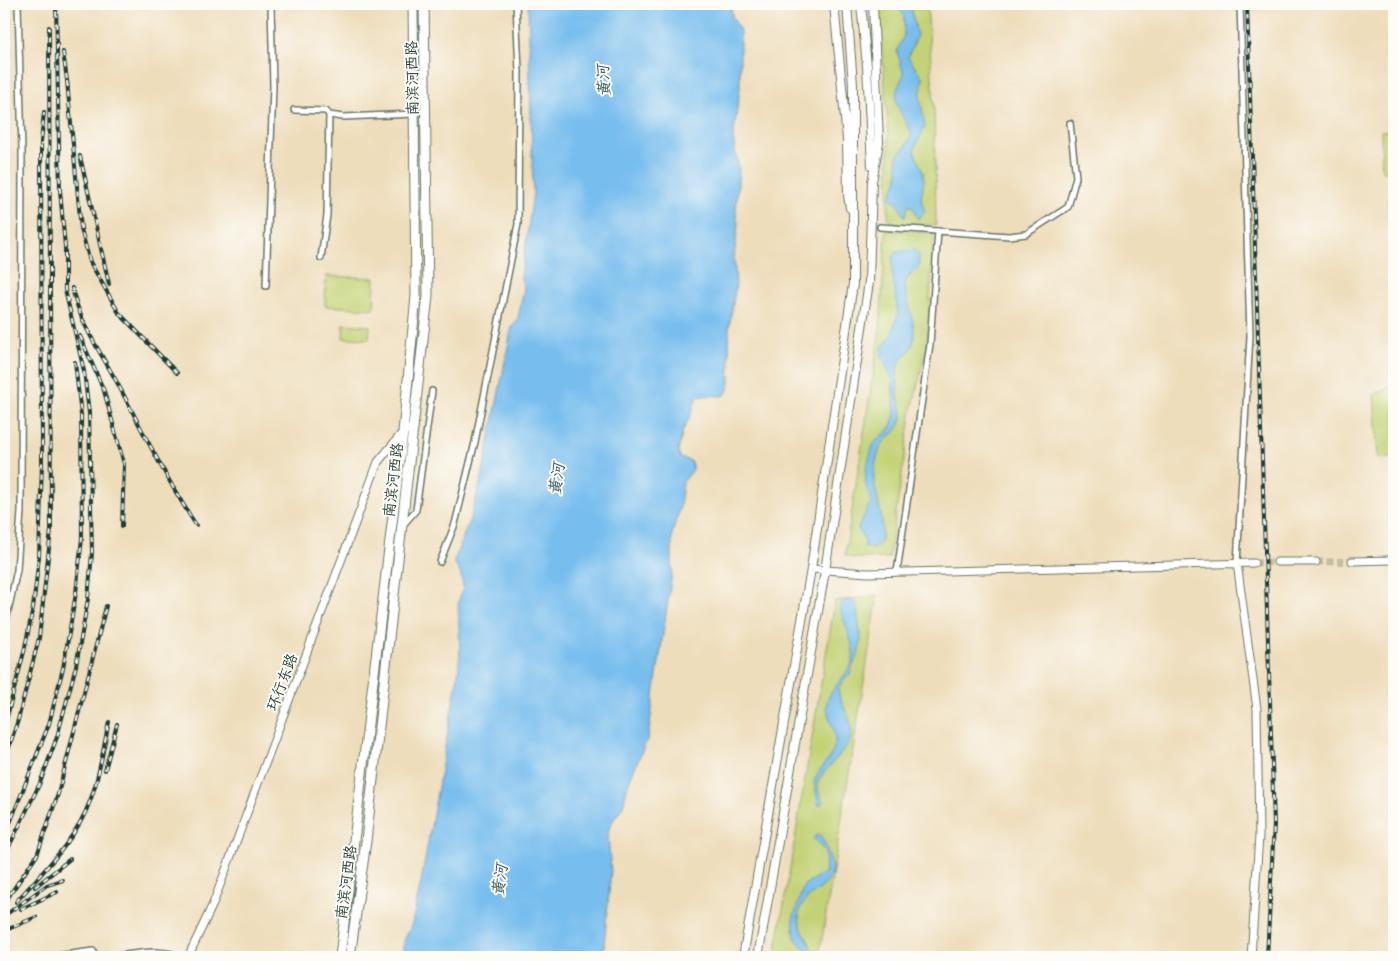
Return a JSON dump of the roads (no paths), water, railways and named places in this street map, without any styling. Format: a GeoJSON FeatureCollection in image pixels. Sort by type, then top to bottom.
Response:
{"type":"FeatureCollection","features":[{"type":"Feature","properties":{"kind":"highway","name":"南滨河西路"},"geometry":{"type":"LineString","coordinates":[[340,957],[403,432],[416,296],[413,4]]}},
{"type":"Feature","properties":{"kind":"highway","name":"南滨河西路"},"geometry":{"type":"LineString","coordinates":[[350,957],[366,842],[428,296],[424,4]]}},
{"type":"Feature","properties":{"kind":"main road"},"geometry":{"type":"LineString","coordinates":[[834,4],[847,139],[848,195],[854,227]]}},
{"type":"Feature","properties":{"kind":"main road"},"geometry":{"type":"LineString","coordinates":[[743,957],[811,569],[853,284],[853,85],[847,4]]}},
{"type":"Feature","properties":{"kind":"main road"},"geometry":{"type":"LineString","coordinates":[[758,957],[825,571],[869,282],[872,182],[867,66],[860,4]]}},
{"type":"Feature","properties":{"kind":"main road"},"geometry":{"type":"LineString","coordinates":[[872,182],[879,142],[873,4]]}},
{"type":"Feature","properties":{"kind":"street"},"geometry":{"type":"LineString","coordinates":[[4,630],[17,570],[21,512],[22,150],[18,4]]}},
{"type":"Feature","properties":{"kind":"street"},"geometry":{"type":"LineString","coordinates":[[266,286],[273,86],[272,4]]}},
{"type":"Feature","properties":{"kind":"street"},"geometry":{"type":"LineString","coordinates":[[440,562],[456,524],[475,442],[518,224],[519,71],[516,4]]}},
{"type":"Feature","properties":{"kind":"street"},"geometry":{"type":"LineString","coordinates":[[1240,4],[1250,336],[1237,563],[1257,710],[1259,836],[1251,957]]}},
{"type":"Feature","properties":{"kind":"street"},"geometry":{"type":"LineString","coordinates":[[294,110],[326,111],[329,115],[343,117],[415,114]]}},
{"type":"Feature","properties":{"kind":"street"},"geometry":{"type":"LineString","coordinates":[[321,258],[327,215],[329,115]]}},
{"type":"Feature","properties":{"kind":"street"},"geometry":{"type":"LineString","coordinates":[[880,227],[1019,236],[1054,218],[1068,207],[1076,177],[1070,123]]}},
{"type":"Feature","properties":{"kind":"street"},"geometry":{"type":"LineString","coordinates":[[897,572],[930,344],[938,231]]}},
{"type":"Feature","properties":{"kind":"street"},"geometry":{"type":"LineString","coordinates":[[401,527],[416,510],[432,391]]}},
{"type":"Feature","properties":{"kind":"street","name":"环行东路"},"geometry":{"type":"LineString","coordinates":[[188,957],[217,894],[378,462],[403,432],[414,427]]}},
{"type":"Feature","properties":{"kind":"street"},"geometry":{"type":"LineString","coordinates":[[1352,561],[1394,560]]}},
{"type":"Feature","properties":{"kind":"street"},"geometry":{"type":"LineString","coordinates":[[1277,562],[1316,562]]}},
{"type":"Feature","properties":{"kind":"street"},"geometry":{"type":"LineString","coordinates":[[811,569],[825,571],[897,572],[1254,563]]}},
{"type":"Feature","properties":{"kind":"street"},"geometry":{"type":"LineString","coordinates":[[50,957],[93,951],[96,956],[103,957],[135,955],[152,951],[170,952],[181,957]]}},
{"type":"Feature","properties":{"kind":"water","name":"黄河"},"geometry":{"type":"Polygon","coordinates":[[[528,4],[731,4],[732,16],[740,31],[740,88],[733,139],[739,169],[736,210],[738,225],[734,258],[736,284],[729,328],[730,385],[725,395],[707,395],[696,399],[691,415],[683,430],[678,452],[681,458],[691,461],[693,470],[683,482],[680,507],[672,534],[672,573],[648,737],[628,784],[623,806],[610,825],[608,834],[611,871],[603,957],[404,957],[404,941],[412,923],[421,882],[458,675],[460,650],[458,604],[463,587],[461,575],[454,561],[472,513],[482,477],[512,326],[517,322],[524,289],[521,278],[533,193],[528,4]]]}},
{"type":"Feature","properties":{"kind":"water"},"geometry":{"type":"Polygon","coordinates":[[[896,4],[914,4],[912,12],[917,36],[908,57],[923,78],[920,97],[925,126],[914,150],[923,172],[924,181],[921,199],[925,212],[918,219],[912,206],[908,206],[905,218],[897,203],[890,198],[898,178],[897,155],[904,149],[912,135],[896,100],[899,84],[904,75],[897,51],[904,35],[904,16],[896,4]]]}},
{"type":"Feature","properties":{"kind":"water"},"geometry":{"type":"Polygon","coordinates":[[[913,249],[919,255],[919,267],[907,279],[905,284],[913,321],[913,344],[899,363],[897,373],[898,393],[902,412],[901,422],[896,431],[882,445],[875,466],[874,482],[881,515],[882,536],[879,544],[872,549],[864,546],[865,541],[858,528],[871,502],[865,482],[866,469],[873,445],[889,431],[895,414],[892,380],[882,356],[882,347],[891,336],[898,315],[892,269],[893,257],[897,252],[913,249]]]}},
{"type":"Feature","properties":{"kind":"water"},"geometry":{"type":"Polygon","coordinates":[[[846,600],[856,601],[861,640],[859,652],[850,674],[838,688],[841,701],[850,720],[852,733],[847,746],[819,779],[818,788],[823,802],[819,806],[814,782],[831,755],[835,744],[827,701],[851,665],[853,658],[852,644],[840,605],[846,600]]]}},
{"type":"Feature","properties":{"kind":"water"},"geometry":{"type":"Polygon","coordinates":[[[819,834],[826,847],[832,867],[831,876],[820,889],[807,899],[799,914],[799,920],[814,957],[807,957],[807,952],[795,938],[793,919],[804,885],[826,872],[825,852],[814,839],[819,834]]]}},
{"type":"Feature","properties":{"kind":"tunnel"},"geometry":{"type":"LineString","coordinates":[[1316,562],[1352,561]]}},
{"type":"Feature","properties":{"kind":"tunnel"},"geometry":{"type":"LineString","coordinates":[[1254,563],[1277,562]]}},
{"type":"Feature","properties":{"kind":"railway"},"geometry":{"type":"LineString","coordinates":[[4,857],[40,783],[57,737],[76,666],[88,599],[92,553],[89,413],[84,371],[65,290],[65,247],[60,190],[56,4]]}},
{"type":"Feature","properties":{"kind":"railway"},"geometry":{"type":"LineString","coordinates":[[1247,4],[1274,824],[1267,957]]}},
{"type":"Feature","properties":{"kind":"railway"},"geometry":{"type":"LineString","coordinates":[[4,762],[18,720],[39,638],[51,530],[49,27]]}},
{"type":"Feature","properties":{"kind":"railway"},"geometry":{"type":"LineString","coordinates":[[63,52],[68,87]]}},
{"type":"Feature","properties":{"kind":"railway"},"geometry":{"type":"LineString","coordinates":[[67,81],[81,229],[90,262],[119,313],[177,373]]}},
{"type":"Feature","properties":{"kind":"railway"},"geometry":{"type":"LineString","coordinates":[[4,728],[24,652],[33,608],[39,557],[42,462],[41,142],[44,112]]}},
{"type":"Feature","properties":{"kind":"railway"},"geometry":{"type":"LineString","coordinates":[[80,156],[109,284]]}},
{"type":"Feature","properties":{"kind":"railway"},"geometry":{"type":"LineString","coordinates":[[72,288],[81,316],[93,340],[196,525]]}},
{"type":"Feature","properties":{"kind":"railway"},"geometry":{"type":"LineString","coordinates":[[80,336],[104,391],[124,464],[122,526]]}},
{"type":"Feature","properties":{"kind":"railway"},"geometry":{"type":"LineString","coordinates":[[4,838],[49,724],[63,668],[76,593],[82,538],[81,415],[75,362]]}},
{"type":"Feature","properties":{"kind":"railway"},"geometry":{"type":"LineString","coordinates":[[4,903],[37,855],[58,794],[106,606]]}},
{"type":"Feature","properties":{"kind":"railway"},"geometry":{"type":"LineString","coordinates":[[16,902],[68,842],[84,815],[96,782],[109,722]]}},
{"type":"Feature","properties":{"kind":"railway"},"geometry":{"type":"LineString","coordinates":[[105,770],[117,724]]}},
{"type":"Feature","properties":{"kind":"railway"},"geometry":{"type":"LineString","coordinates":[[35,887],[70,859]]}},
{"type":"Feature","properties":{"kind":"railway"},"geometry":{"type":"LineString","coordinates":[[4,916],[47,885],[63,880]]}},
{"type":"Feature","properties":{"kind":"railway"},"geometry":{"type":"LineString","coordinates":[[21,909],[57,892]]}},
{"type":"Feature","properties":{"kind":"railway"},"geometry":{"type":"LineString","coordinates":[[4,931],[36,917]]}}]}
